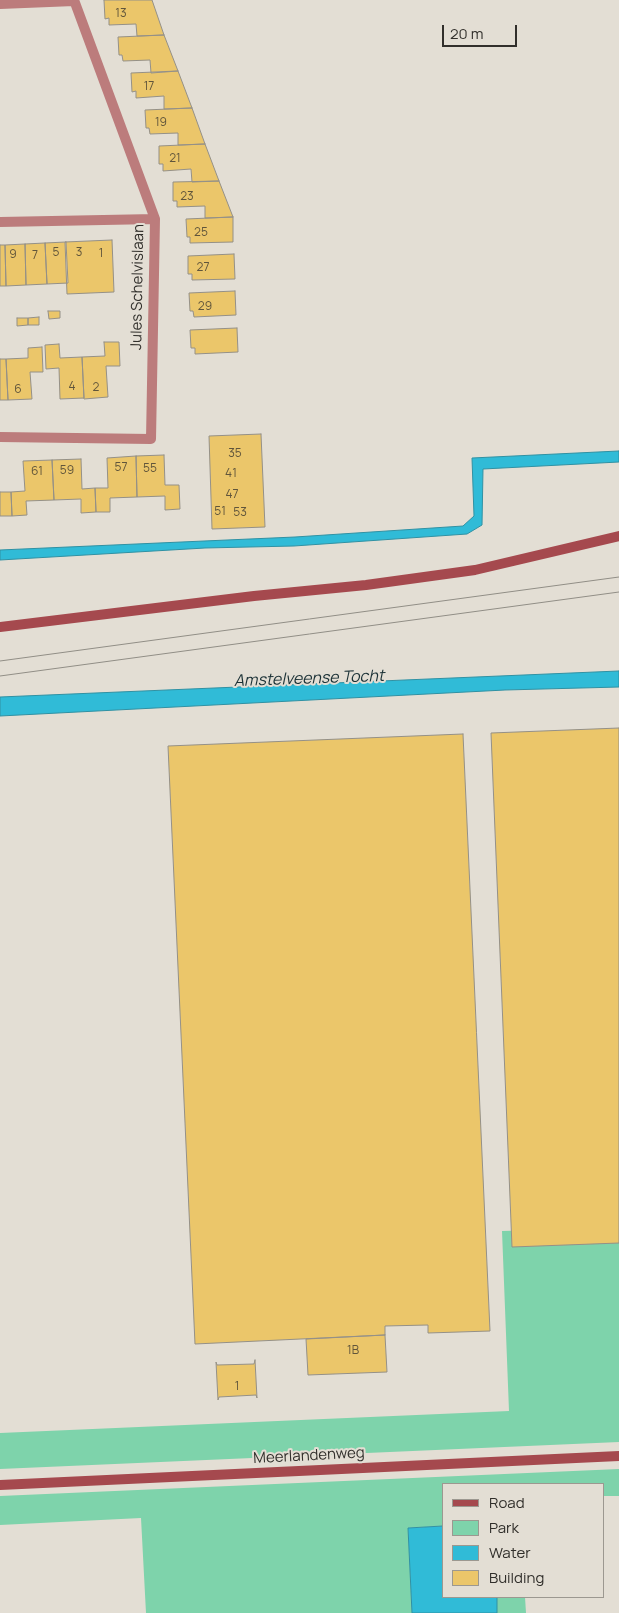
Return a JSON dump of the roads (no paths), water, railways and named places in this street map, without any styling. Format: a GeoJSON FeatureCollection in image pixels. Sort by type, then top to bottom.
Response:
{"type":"FeatureCollection","features":[{"type":"Feature","properties":{"kind":"street"},"geometry":{"type":"LineString","coordinates":[[0,4],[74,0]]}},
{"type":"Feature","properties":{"kind":"street","name":"Jules Schelvislaan"},"geometry":{"type":"LineString","coordinates":[[0,437],[151,439],[155,219],[74,0]]}},
{"type":"Feature","properties":{"kind":"street"},"geometry":{"type":"LineString","coordinates":[[0,222],[155,219]]}},
{"type":"Feature","properties":{"kind":"street"},"geometry":{"type":"LineString","coordinates":[[0,627],[254,596],[366,585],[475,570],[619,536]]}},
{"type":"Feature","properties":{"kind":"street","name":"Meerlandenweg"},"geometry":{"type":"LineString","coordinates":[[0,1485],[619,1456]]}},
{"type":"Feature","properties":{"kind":"water"},"geometry":{"type":"Polygon","coordinates":[[[619,451],[619,462],[483,469],[482,525],[467,534],[294,546],[205,548],[0,560],[0,550],[295,537],[463,526],[474,516],[472,458],[619,451]]]}},
{"type":"Feature","properties":{"kind":"water"},"geometry":{"type":"Polygon","coordinates":[[[619,671],[619,687],[505,690],[0,716],[0,697],[619,671]]]}},
{"type":"Feature","properties":{"kind":"water"},"geometry":{"type":"Polygon","coordinates":[[[442,1526],[442,1598],[497,1598],[497,1613],[412,1613],[408,1528],[442,1526]]]}},
{"type":"Feature","properties":{"kind":"tram line"},"geometry":{"type":"LineString","coordinates":[[0,661],[619,577]]}},
{"type":"Feature","properties":{"kind":"tram line"},"geometry":{"type":"LineString","coordinates":[[0,676],[619,592]]}},
{"type":"Feature","properties":{"kind":"water label","name":"Amstelveense Tocht"},"geometry":{"type":"Point","coordinates":[309,679]}}]}
